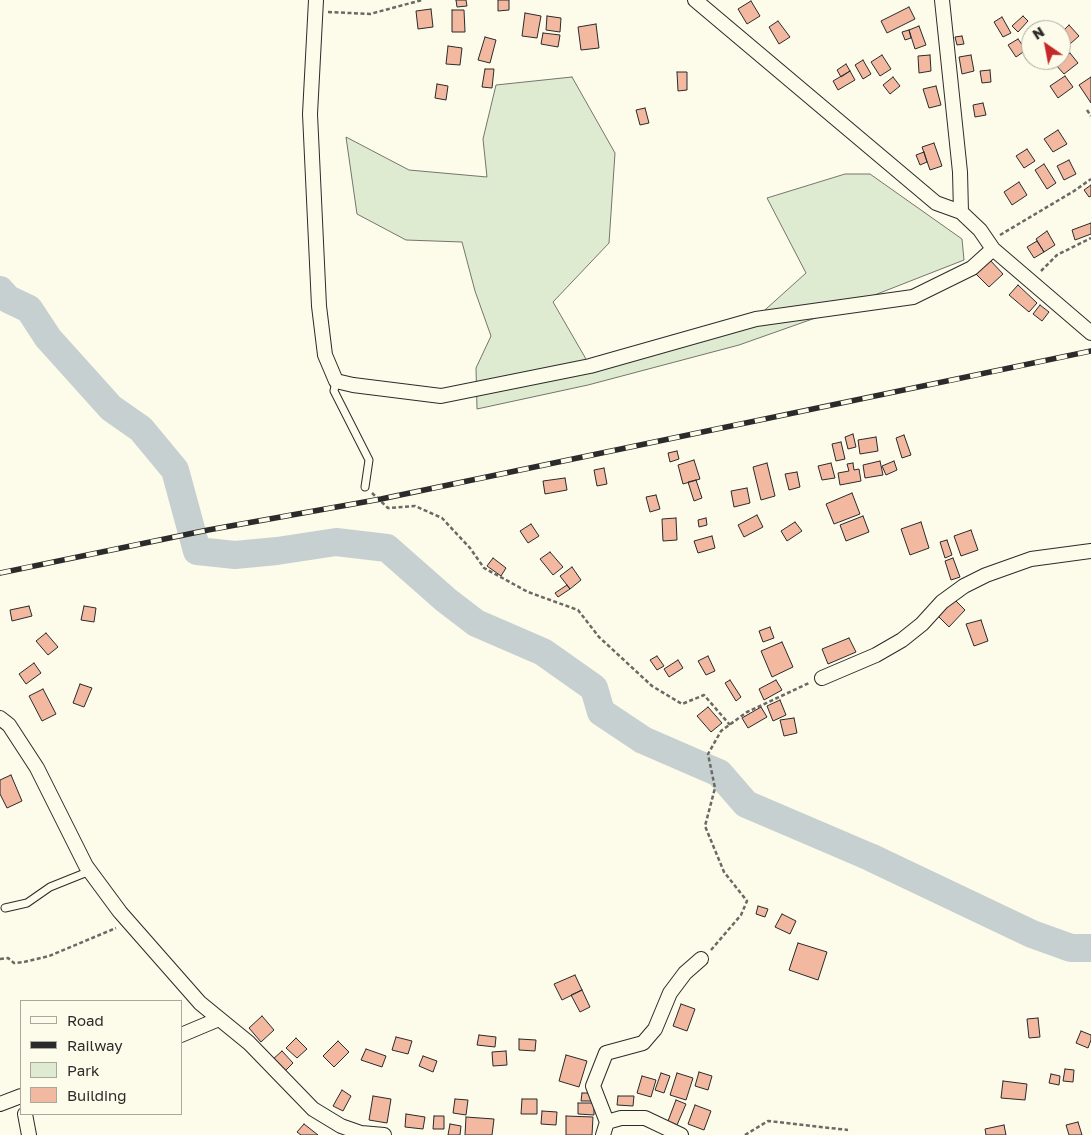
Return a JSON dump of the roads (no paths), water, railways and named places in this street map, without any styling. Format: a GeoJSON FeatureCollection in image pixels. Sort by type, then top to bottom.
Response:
{"type":"FeatureCollection","features":[{"type":"Feature","properties":{"kind":"street"},"geometry":{"type":"LineString","coordinates":[[695,0],[936,203],[961,212],[980,230],[990,246],[1091,332]]}},
{"type":"Feature","properties":{"kind":"street"},"geometry":{"type":"LineString","coordinates":[[942,0],[960,172],[961,212]]}},
{"type":"Feature","properties":{"kind":"street"},"geometry":{"type":"LineString","coordinates":[[316,6],[310,114],[319,306],[325,355],[336,381],[353,385],[441,396],[525,380],[590,366],[756,318],[913,297],[972,268],[990,246]]}},
{"type":"Feature","properties":{"kind":"street"},"geometry":{"type":"LineString","coordinates":[[822,678],[876,655],[902,640],[922,624],[942,602],[964,586],[986,575],[1031,559],[1091,551]]}},
{"type":"Feature","properties":{"kind":"street"},"geometry":{"type":"LineString","coordinates":[[3,724],[37,768],[90,871],[129,922],[200,1003],[249,1043],[313,1109],[341,1126],[361,1132],[384,1135]]}},
{"type":"Feature","properties":{"kind":"street"},"geometry":{"type":"LineString","coordinates":[[681,1135],[645,1118],[620,1118],[605,1128],[593,1086],[606,1052],[643,1043],[655,1029],[670,993],[685,973],[701,959]]}},
{"type":"Feature","properties":{"kind":"street"},"geometry":{"type":"LineString","coordinates":[[182,1035],[219,1019]]}},
{"type":"Feature","properties":{"kind":"street"},"geometry":{"type":"LineString","coordinates":[[0,1104],[20,1097]]}},
{"type":"Feature","properties":{"kind":"street"},"geometry":{"type":"LineString","coordinates":[[25,1115],[29,1135]]}},
{"type":"Feature","properties":{"kind":"lane"},"geometry":{"type":"LineString","coordinates":[[336,381],[334,391],[369,460],[365,487]]}},
{"type":"Feature","properties":{"kind":"lane"},"geometry":{"type":"LineString","coordinates":[[5,908],[27,903],[50,887],[90,871]]}},
{"type":"Feature","properties":{"kind":"waterway"},"geometry":{"type":"LineString","coordinates":[[0,290],[8,299],[29,309],[48,338],[111,408],[141,429],[175,470],[197,551],[235,555],[336,542],[387,548],[446,600],[476,623],[543,652],[594,688],[601,712],[643,740],[719,773],[746,804],[870,857],[1032,934],[1071,948],[1091,948]]}},
{"type":"Feature","properties":{"kind":"railway"},"geometry":{"type":"LineString","coordinates":[[0,573],[208,530],[381,499],[1091,351]]}}]}
